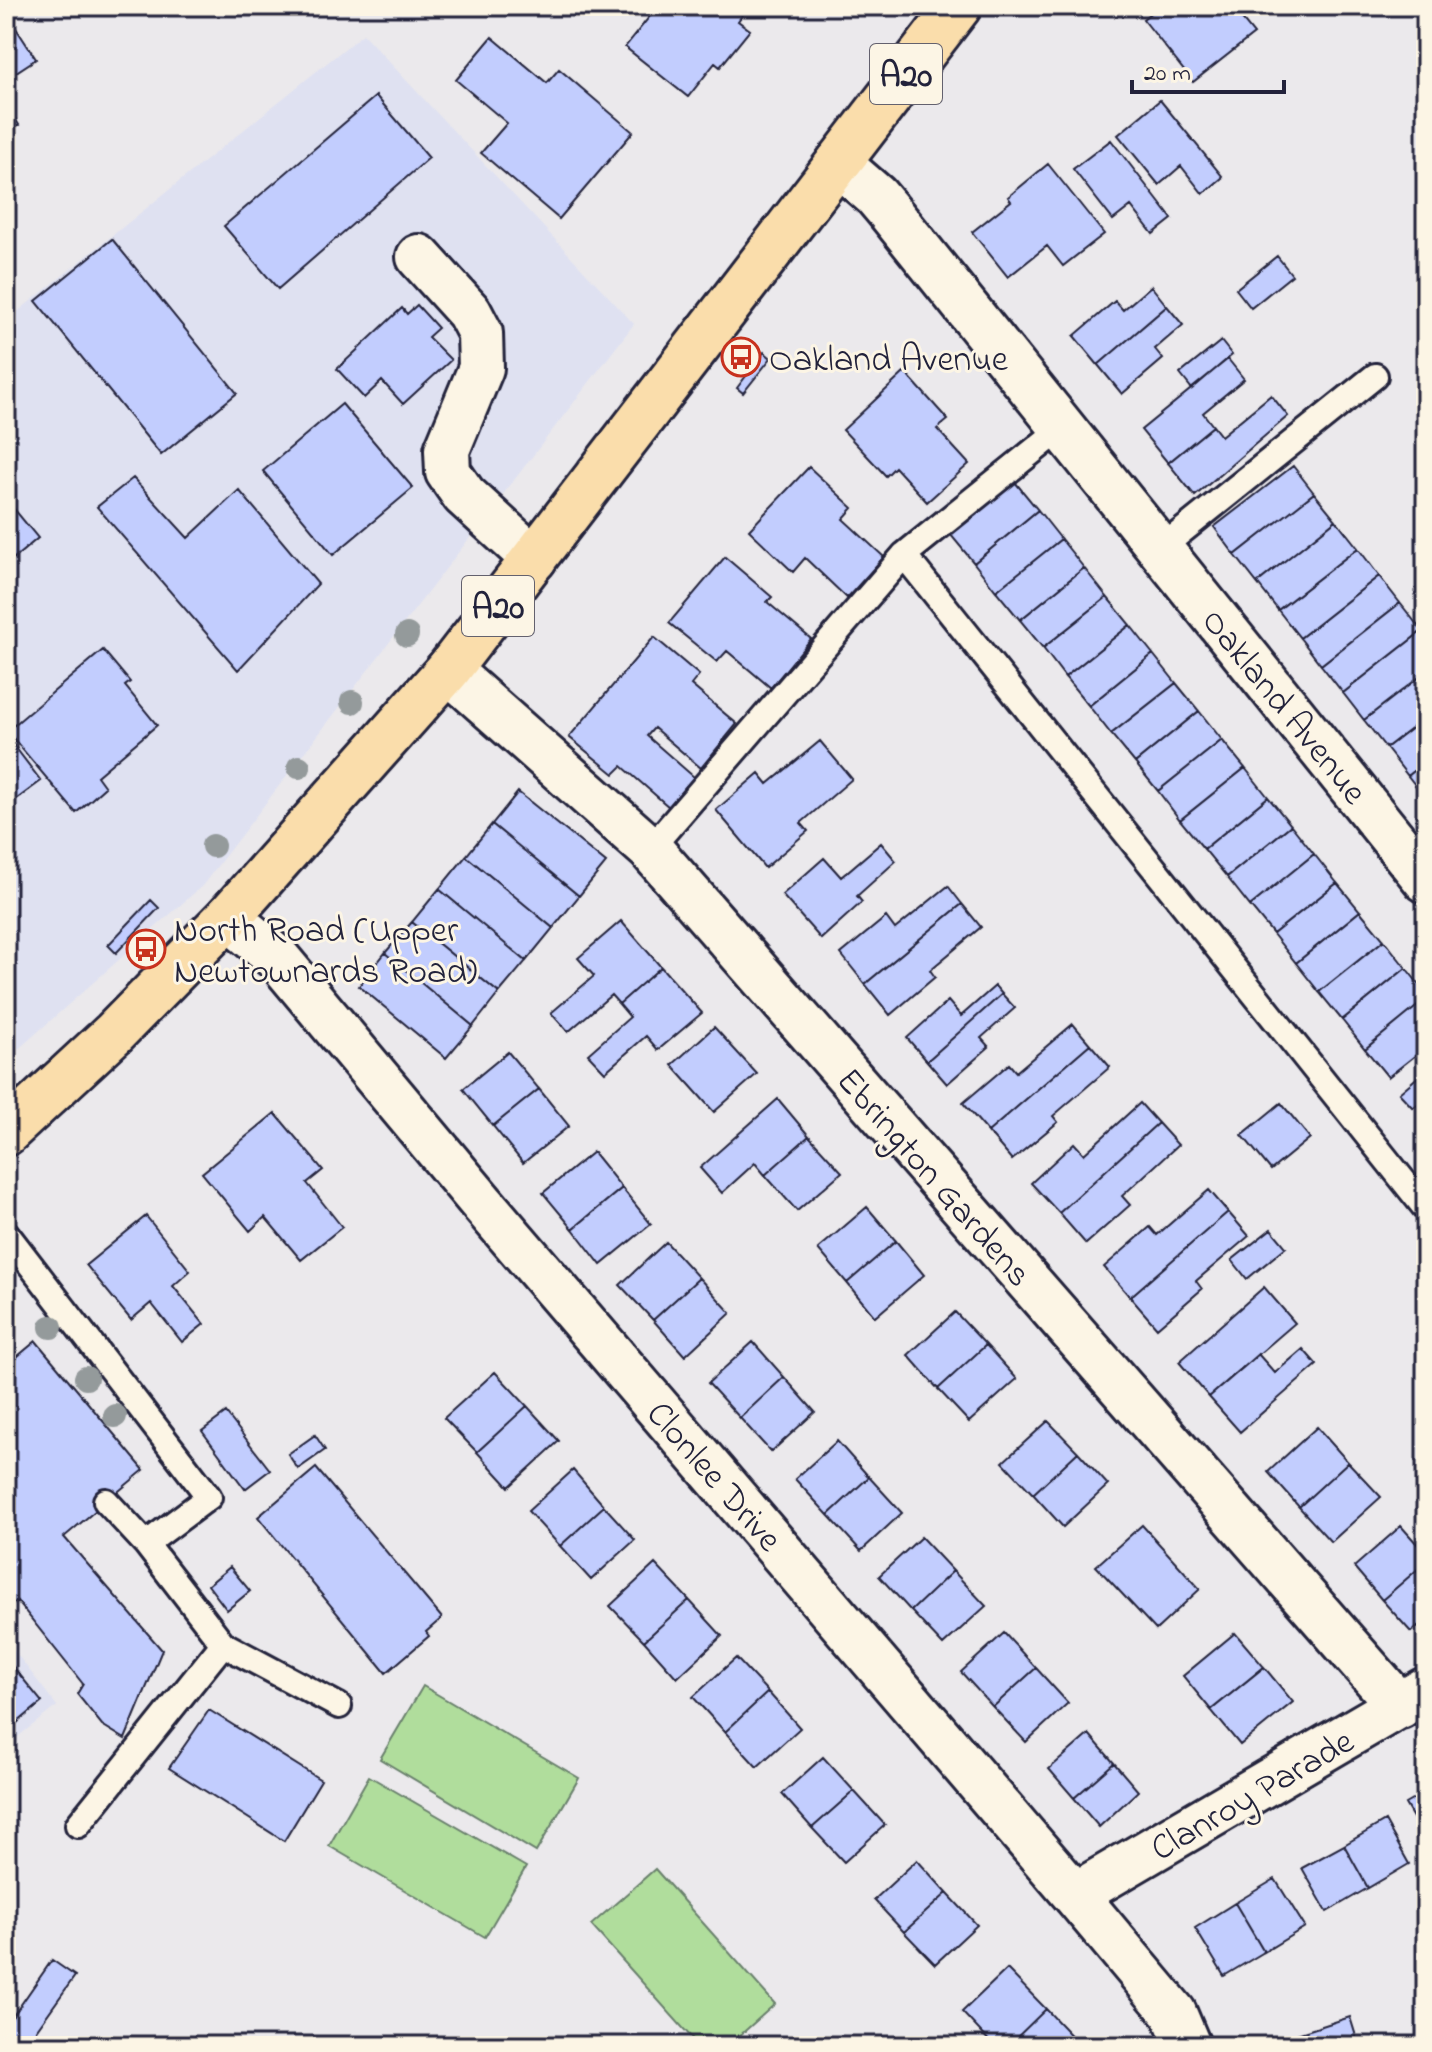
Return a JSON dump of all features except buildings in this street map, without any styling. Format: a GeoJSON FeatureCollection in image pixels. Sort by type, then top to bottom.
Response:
{"type":"FeatureCollection","features":[{"type":"Feature","properties":{"kind":"main road","name":"A20"},"geometry":{"type":"LineString","coordinates":[[6,1133],[114,1033],[228,917],[448,670],[959,6]]}},
{"type":"Feature","properties":{"kind":"street","name":"Oakland Avenue"},"geometry":{"type":"LineString","coordinates":[[838,163],[876,196],[1426,880]]}},
{"type":"Feature","properties":{"kind":"street"},"geometry":{"type":"LineString","coordinates":[[419,257],[469,312],[480,333],[481,368],[447,450],[448,472],[464,495],[534,559]]}},
{"type":"Feature","properties":{"kind":"street","name":"Ebrington Gardens"},"geometry":{"type":"LineString","coordinates":[[448,670],[650,849],[1413,1698]]}},
{"type":"Feature","properties":{"kind":"street","name":"Clonlee Drive"},"geometry":{"type":"LineString","coordinates":[[228,917],[279,960],[481,1202],[1075,1895],[1174,2013],[1188,2046]]}},
{"type":"Feature","properties":{"kind":"street","name":"Clanroy Parade"},"geometry":{"type":"LineString","coordinates":[[1075,1895],[1413,1698]]}},
{"type":"Feature","properties":{"kind":"lane"},"geometry":{"type":"LineString","coordinates":[[1161,548],[1375,376]]}},
{"type":"Feature","properties":{"kind":"lane"},"geometry":{"type":"LineString","coordinates":[[650,849],[904,555],[1063,427]]}},
{"type":"Feature","properties":{"kind":"lane"},"geometry":{"type":"LineString","coordinates":[[904,555],[1426,1209]]}},
{"type":"Feature","properties":{"kind":"lane"},"geometry":{"type":"LineString","coordinates":[[6,1233],[209,1497],[146,1544]]}},
{"type":"Feature","properties":{"kind":"lane"},"geometry":{"type":"LineString","coordinates":[[106,1501],[146,1544],[223,1644],[339,1706]]}},
{"type":"Feature","properties":{"kind":"lane"},"geometry":{"type":"LineString","coordinates":[[78,1825],[223,1644]]}},
{"type":"Feature","properties":{"kind":"shaded area"},"geometry":{"type":"Polygon","coordinates":[[[363,34],[634,324],[202,886],[6,1060],[6,321],[363,34]]]}},
{"type":"Feature","properties":{"kind":"shaded area"},"geometry":{"type":"Polygon","coordinates":[[[6,1640],[57,1706],[6,1746],[6,1640]]]}},
{"type":"Feature","properties":{"kind":"green space"},"geometry":{"type":"Polygon","coordinates":[[[423,1686],[579,1778],[536,1852],[380,1759],[423,1686]]]}},
{"type":"Feature","properties":{"kind":"green space"},"geometry":{"type":"Polygon","coordinates":[[[369,1776],[526,1867],[485,1937],[329,1846],[369,1776]]]}},
{"type":"Feature","properties":{"kind":"green space"},"geometry":{"type":"Polygon","coordinates":[[[655,1869],[775,2004],[728,2046],[699,2046],[591,1925],[655,1869]]]}},
{"type":"Feature","properties":{"kind":"place","name":"Oakland Avenue"},"geometry":{"type":"Point","coordinates":[741,357]}},
{"type":"Feature","properties":{"kind":"place","name":"North Road (Upper Newtownards Road)"},"geometry":{"type":"Point","coordinates":[146,949]}}]}
